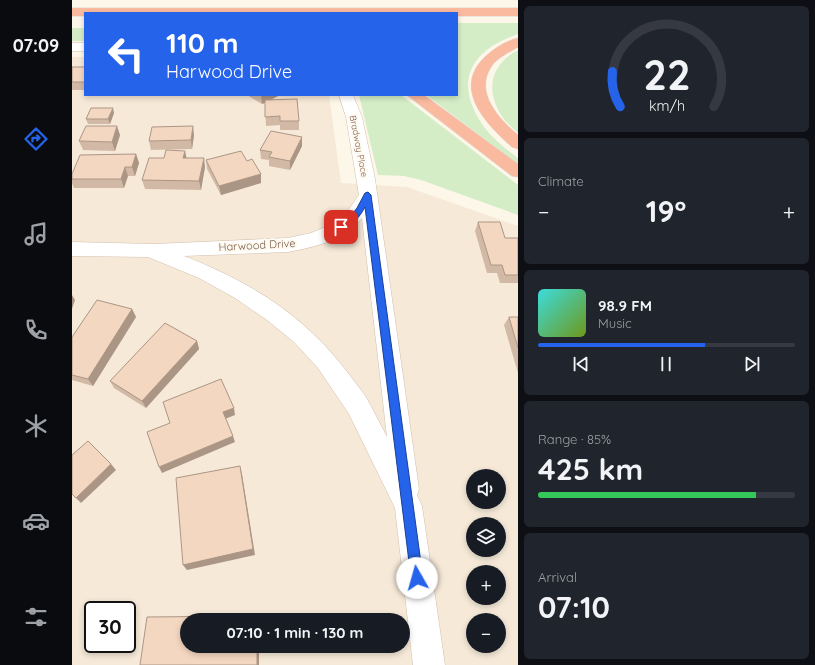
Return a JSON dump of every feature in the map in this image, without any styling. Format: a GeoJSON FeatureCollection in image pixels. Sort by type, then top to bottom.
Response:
{"type":"FeatureCollection","features":[{"type":"Feature","properties":{"kind":"highway"},"geometry":{"type":"LineString","coordinates":[[72,12],[518,12]]}},
{"type":"Feature","properties":{"kind":"highway"},"geometry":{"type":"LineString","coordinates":[[518,42],[489,59],[481,71],[477,84],[480,99],[488,116],[502,132],[518,144]]}},
{"type":"Feature","properties":{"kind":"highway"},"geometry":{"type":"LineString","coordinates":[[415,96],[518,172]]}},
{"type":"Feature","properties":{"kind":"street"},"geometry":{"type":"LineString","coordinates":[[72,47],[84,47]]}},
{"type":"Feature","properties":{"kind":"street","name":"Bradway Place"},"geometry":{"type":"LineString","coordinates":[[347,96],[354,117],[368,195]]}},
{"type":"Feature","properties":{"kind":"street","name":"Harwood Drive"},"geometry":{"type":"LineString","coordinates":[[72,249],[150,250],[288,245],[309,241],[341,227],[352,220],[361,209],[368,195]]}},
{"type":"Feature","properties":{"kind":"street","name":"Harwood Drive"},"geometry":{"type":"LineString","coordinates":[[368,195],[429,665]]}},
{"type":"Feature","properties":{"kind":"street","name":"Harwood Drive"},"geometry":{"type":"LineString","coordinates":[[150,250],[206,272],[242,292],[275,314],[302,336],[326,361],[358,406],[408,506]]}},
{"type":"Feature","properties":{"kind":"shaded area"},"geometry":{"type":"Polygon","coordinates":[[[72,57],[84,57],[84,96],[329,96],[341,183],[407,187],[518,226],[518,665],[72,665],[72,57]]]}},
{"type":"Feature","properties":{"kind":"green space"},"geometry":{"type":"Polygon","coordinates":[[[458,23],[518,23],[518,34],[501,41],[478,59],[471,70],[468,83],[469,96],[484,127],[496,140],[518,158],[518,164],[427,96],[458,96],[458,23]]]}},
{"type":"Feature","properties":{"kind":"green space"},"geometry":{"type":"Polygon","coordinates":[[[72,28],[84,28],[84,41],[72,41],[72,28]]]}},
{"type":"Feature","properties":{"kind":"green space"},"geometry":{"type":"Polygon","coordinates":[[[518,50],[518,133],[501,115],[493,96],[492,87],[493,78],[502,62],[518,50]]]}},
{"type":"Feature","properties":{"kind":"green space"},"geometry":{"type":"Polygon","coordinates":[[[359,96],[402,96],[518,185],[518,215],[421,180],[404,176],[378,175],[359,96]]]}},
{"type":"Feature","properties":{"kind":"building"},"geometry":{"type":"Polygon","coordinates":[[[72,67],[84,67],[84,82],[72,82],[72,67]]]}},
{"type":"Feature","properties":{"kind":"building"},"geometry":{"type":"Polygon","coordinates":[[[297,99],[299,121],[280,121],[280,116],[265,117],[265,100],[297,99]]]}},
{"type":"Feature","properties":{"kind":"building"},"geometry":{"type":"Polygon","coordinates":[[[91,108],[113,108],[108,119],[86,119],[91,108]]]}},
{"type":"Feature","properties":{"kind":"building"},"geometry":{"type":"Polygon","coordinates":[[[86,126],[117,126],[112,142],[79,141],[86,126]]]}},
{"type":"Feature","properties":{"kind":"building"},"geometry":{"type":"Polygon","coordinates":[[[193,126],[191,140],[149,141],[152,127],[193,126]]]}},
{"type":"Feature","properties":{"kind":"building"},"geometry":{"type":"Polygon","coordinates":[[[271,131],[302,137],[290,161],[269,157],[272,152],[260,150],[271,131]]]}},
{"type":"Feature","properties":{"kind":"building"},"geometry":{"type":"Polygon","coordinates":[[[166,150],[185,151],[183,158],[204,158],[199,181],[142,180],[149,158],[164,158],[166,150]]]}},
{"type":"Feature","properties":{"kind":"building"},"geometry":{"type":"Polygon","coordinates":[[[241,151],[247,161],[252,159],[261,174],[219,186],[206,160],[241,151]]]}},
{"type":"Feature","properties":{"kind":"building"},"geometry":{"type":"Polygon","coordinates":[[[136,154],[132,167],[125,167],[121,179],[72,179],[72,174],[80,155],[136,154]]]}},
{"type":"Feature","properties":{"kind":"building"},"geometry":{"type":"Polygon","coordinates":[[[478,222],[500,222],[505,238],[518,238],[518,275],[505,275],[502,265],[491,265],[478,222]]]}},
{"type":"Feature","properties":{"kind":"building"},"geometry":{"type":"Polygon","coordinates":[[[97,300],[132,309],[88,379],[72,375],[72,337],[97,300]]]}},
{"type":"Feature","properties":{"kind":"building"},"geometry":{"type":"Polygon","coordinates":[[[509,317],[518,317],[518,348],[509,317]]]}},
{"type":"Feature","properties":{"kind":"building"},"geometry":{"type":"Polygon","coordinates":[[[165,323],[197,341],[142,401],[110,381],[165,323]]]}},
{"type":"Feature","properties":{"kind":"building"},"geometry":{"type":"Polygon","coordinates":[[[221,379],[234,408],[223,412],[233,436],[159,467],[147,432],[170,423],[163,402],[221,379]]]}},
{"type":"Feature","properties":{"kind":"building"},"geometry":{"type":"Polygon","coordinates":[[[88,441],[111,464],[76,498],[72,494],[72,455],[88,441]]]}},
{"type":"Feature","properties":{"kind":"building"},"geometry":{"type":"Polygon","coordinates":[[[240,466],[253,549],[183,565],[176,478],[240,466]]]}},
{"type":"Feature","properties":{"kind":"building"},"geometry":{"type":"Polygon","coordinates":[[[147,617],[180,617],[180,653],[257,653],[257,665],[140,665],[147,617]]]}},
{"type":"Feature","properties":{"kind":"route"},"geometry":{"type":"LineString","coordinates":[[341,227],[352,220],[361,209],[368,195],[417,578]]}}]}
